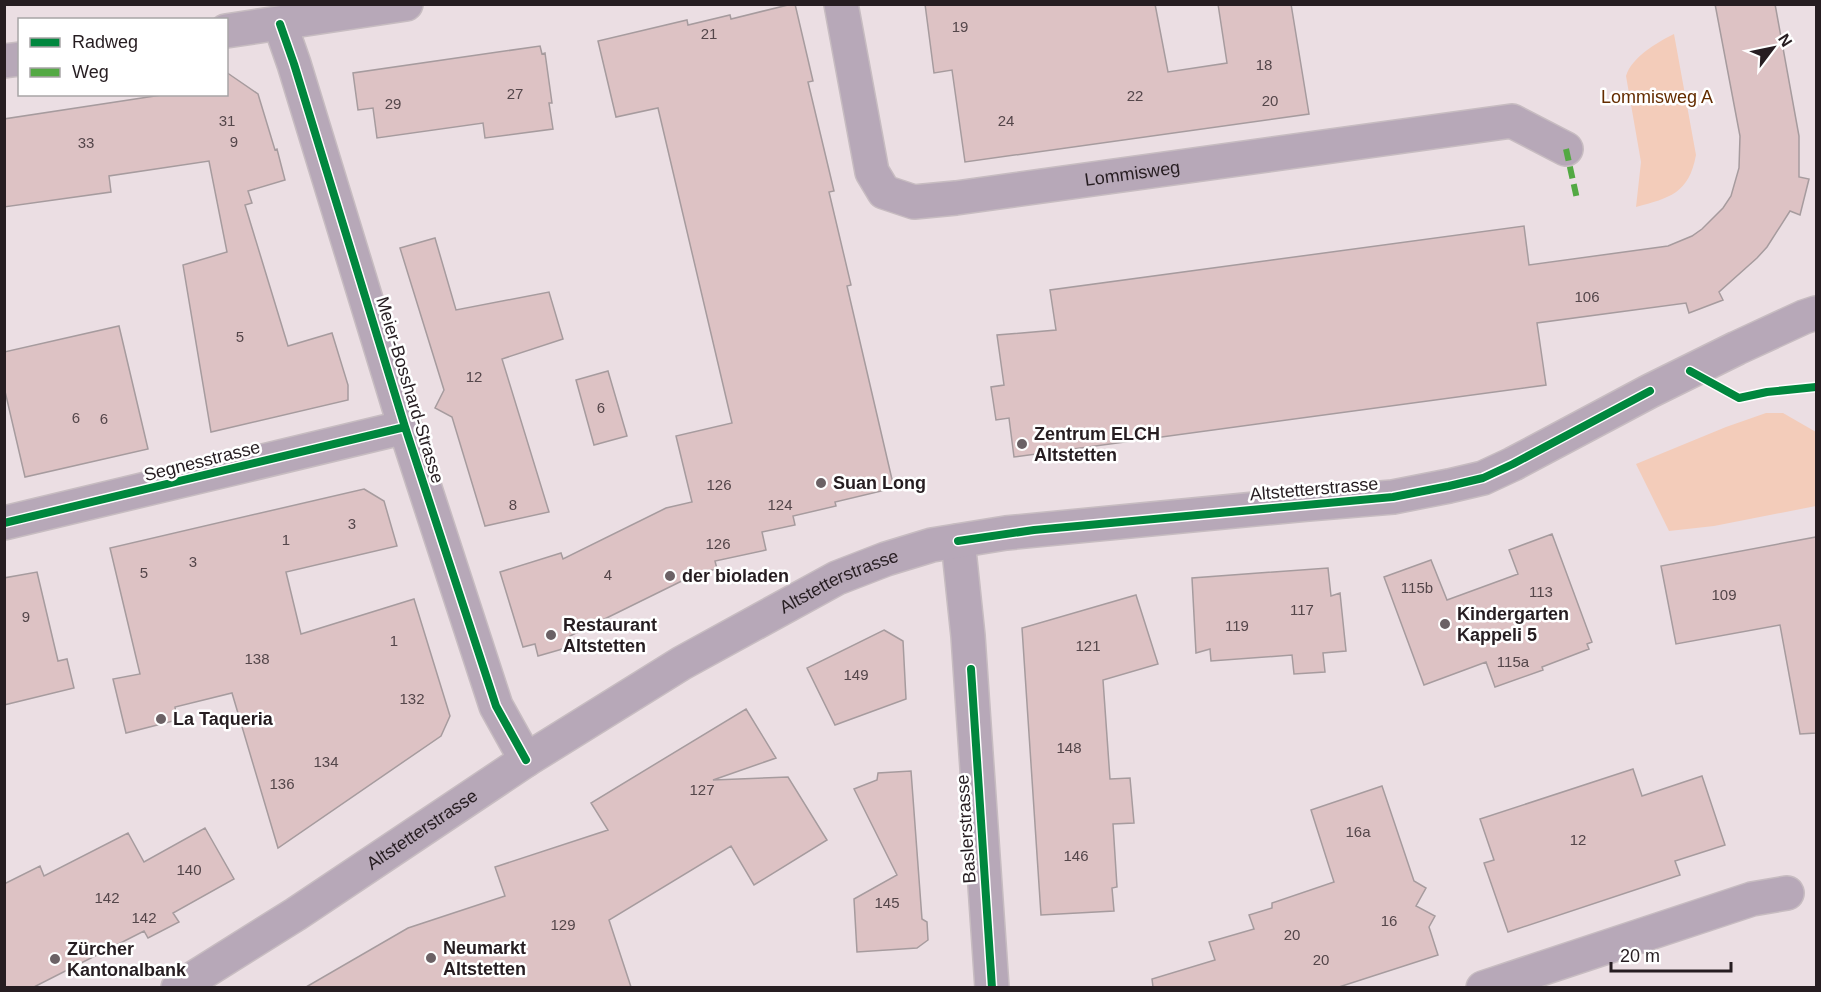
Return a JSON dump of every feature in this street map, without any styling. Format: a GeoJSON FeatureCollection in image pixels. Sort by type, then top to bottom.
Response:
{"type":"FeatureCollection","features":[{"type":"Feature","properties":{"kind":"street"},"geometry":{"type":"LineString","coordinates":[[228,31],[406,4]]}},
{"type":"Feature","properties":{"kind":"street","name":"Lommisweg"},"geometry":{"type":"LineString","coordinates":[[841,4],[872,172],[884,192],[914,202],[1512,121],[1566,149]]}},
{"type":"Feature","properties":{"kind":"street","name":"Meier-Bosshard-Strasse"},"geometry":{"type":"LineString","coordinates":[[280,24],[405,427],[496,706],[526,760]]}},
{"type":"Feature","properties":{"kind":"street","name":"Altstetterstrasse"},"geometry":{"type":"LineString","coordinates":[[178,987],[296,914],[526,760],[682,663],[837,578],[886,559],[932,545],[1034,530],[1393,497],[1483,478],[1729,351],[1816,313]]}},
{"type":"Feature","properties":{"kind":"street","name":"Segnesstrasse"},"geometry":{"type":"LineString","coordinates":[[4,523],[405,427]]}},
{"type":"Feature","properties":{"kind":"street","name":"Baslerstrasse"},"geometry":{"type":"LineString","coordinates":[[958,541],[969,647],[992,987]]}},
{"type":"Feature","properties":{"kind":"street"},"geometry":{"type":"LineString","coordinates":[[1483,987],[1752,899],[1787,893]]}},
{"type":"Feature","properties":{"kind":"green space","name":"Lommisweg A"},"geometry":{"type":"Polygon","coordinates":[[[1674,34],[1696,155],[1693,168],[1683,186],[1668,197],[1636,207],[1641,162],[1626,76],[1639,57],[1652,46],[1674,34]]]}},
{"type":"Feature","properties":{"kind":"green space"},"geometry":{"type":"Polygon","coordinates":[[[1766,413],[1783,413],[1816,432],[1816,506],[1714,526],[1669,531],[1636,464],[1766,413]]]}},
{"type":"Feature","properties":{"kind":"building"},"geometry":{"type":"Polygon","coordinates":[[[795,4],[813,81],[808,82],[834,191],[829,192],[851,285],[847,286],[894,488],[835,502],[836,506],[793,516],[795,525],[762,532],[766,550],[715,561],[717,569],[698,573],[570,636],[573,646],[538,656],[535,644],[523,647],[500,572],[561,553],[563,559],[666,508],[692,502],[676,436],[732,423],[658,108],[616,117],[598,41],[687,20],[688,25],[730,15],[731,19],[795,4]]]}},
{"type":"Feature","properties":{"kind":"building"},"geometry":{"type":"Polygon","coordinates":[[[925,4],[1155,4],[1168,72],[1227,63],[1218,4],[1291,4],[1309,114],[965,162],[952,70],[934,73],[925,4]]]}},
{"type":"Feature","properties":{"kind":"building"},"geometry":{"type":"Polygon","coordinates":[[[1715,4],[1775,4],[1799,136],[1799,177],[1809,179],[1800,215],[1790,211],[1767,247],[1719,292],[1723,300],[1689,313],[1686,303],[1537,323],[1546,385],[1014,457],[1009,418],[996,420],[991,387],[1004,385],[997,335],[1056,330],[1050,290],[1524,226],[1529,265],[1668,246],[1692,236],[1723,208],[1731,196],[1739,168],[1740,136],[1715,4]]]}},
{"type":"Feature","properties":{"kind":"building"},"geometry":{"type":"Polygon","coordinates":[[[540,46],[542,54],[545,53],[553,129],[485,138],[483,123],[377,138],[373,108],[358,110],[353,73],[540,46]]]}},
{"type":"Feature","properties":{"kind":"building"},"geometry":{"type":"Polygon","coordinates":[[[228,73],[258,94],[285,180],[248,191],[252,203],[245,205],[288,346],[332,333],[348,385],[348,400],[211,432],[183,265],[227,252],[209,161],[109,176],[111,192],[4,207],[4,119],[155,96],[228,96],[228,73]]]}},
{"type":"Feature","properties":{"kind":"building"},"geometry":{"type":"Polygon","coordinates":[[[435,238],[456,310],[549,292],[563,339],[502,359],[549,512],[485,526],[452,417],[435,408],[444,390],[400,248],[435,238]]]}},
{"type":"Feature","properties":{"kind":"building"},"geometry":{"type":"Polygon","coordinates":[[[119,326],[148,449],[25,477],[4,387],[4,352],[119,326]]]}},
{"type":"Feature","properties":{"kind":"building"},"geometry":{"type":"Polygon","coordinates":[[[608,371],[627,436],[594,445],[576,380],[608,371]]]}},
{"type":"Feature","properties":{"kind":"building"},"geometry":{"type":"Polygon","coordinates":[[[364,489],[384,501],[397,546],[286,572],[301,634],[414,599],[450,716],[441,736],[278,848],[232,693],[175,707],[177,720],[126,733],[113,679],[140,674],[110,548],[364,489]]]}},
{"type":"Feature","properties":{"kind":"building"},"geometry":{"type":"Polygon","coordinates":[[[1552,534],[1592,642],[1587,644],[1589,649],[1542,667],[1543,670],[1495,687],[1486,662],[1424,685],[1384,577],[1431,560],[1447,600],[1518,574],[1509,550],[1552,534]]]}},
{"type":"Feature","properties":{"kind":"building"},"geometry":{"type":"Polygon","coordinates":[[[1816,537],[1816,733],[1800,734],[1780,625],[1676,644],[1661,566],[1816,537]]]}},
{"type":"Feature","properties":{"kind":"building"},"geometry":{"type":"Polygon","coordinates":[[[1328,568],[1331,596],[1340,593],[1346,651],[1323,653],[1325,672],[1294,674],[1292,655],[1211,661],[1210,649],[1196,653],[1192,578],[1328,568]]]}},
{"type":"Feature","properties":{"kind":"building"},"geometry":{"type":"Polygon","coordinates":[[[37,572],[58,661],[67,659],[74,688],[4,705],[4,578],[37,572]]]}},
{"type":"Feature","properties":{"kind":"building"},"geometry":{"type":"Polygon","coordinates":[[[1136,595],[1158,664],[1103,680],[1110,779],[1130,778],[1134,823],[1113,824],[1117,887],[1112,888],[1114,911],[1041,915],[1022,628],[1136,595]]]}},
{"type":"Feature","properties":{"kind":"building"},"geometry":{"type":"Polygon","coordinates":[[[884,630],[903,641],[906,699],[835,725],[807,668],[884,630]]]}},
{"type":"Feature","properties":{"kind":"building"},"geometry":{"type":"Polygon","coordinates":[[[746,709],[776,758],[713,780],[788,777],[827,840],[754,885],[731,846],[609,920],[631,987],[306,987],[408,928],[505,896],[495,867],[608,830],[591,803],[746,709]]]}},
{"type":"Feature","properties":{"kind":"building"},"geometry":{"type":"Polygon","coordinates":[[[1633,769],[1642,796],[1702,776],[1725,845],[1675,861],[1680,875],[1508,932],[1484,863],[1494,860],[1480,819],[1633,769]]]}},
{"type":"Feature","properties":{"kind":"building"},"geometry":{"type":"Polygon","coordinates":[[[911,771],[922,919],[927,922],[928,940],[917,948],[857,952],[854,899],[897,875],[854,789],[877,780],[878,773],[911,771]]]}},
{"type":"Feature","properties":{"kind":"building"},"geometry":{"type":"Polygon","coordinates":[[[1382,786],[1414,881],[1426,888],[1416,906],[1435,916],[1429,927],[1438,955],[1339,987],[1153,987],[1152,979],[1215,960],[1209,942],[1254,929],[1249,915],[1272,908],[1272,903],[1334,882],[1311,810],[1382,786]]]}},
{"type":"Feature","properties":{"kind":"building"},"geometry":{"type":"Polygon","coordinates":[[[205,828],[234,879],[173,913],[179,922],[148,938],[144,931],[34,987],[4,987],[4,884],[40,866],[44,876],[128,833],[144,862],[205,828]]]}},
{"type":"Feature","properties":{"kind":"marked path"},"geometry":{"type":"LineString","coordinates":[[1566,149],[1577,199]]}},
{"type":"Feature","properties":{"kind":"cycle path"},"geometry":{"type":"LineString","coordinates":[[280,24],[405,427],[496,706],[526,760]]}},
{"type":"Feature","properties":{"kind":"cycle path"},"geometry":{"type":"LineString","coordinates":[[1690,371],[1739,398],[1767,392],[1816,387]]}},
{"type":"Feature","properties":{"kind":"cycle path"},"geometry":{"type":"LineString","coordinates":[[958,541],[1034,530],[1393,497],[1449,486],[1483,478],[1513,464],[1650,391]]}},
{"type":"Feature","properties":{"kind":"cycle path"},"geometry":{"type":"LineString","coordinates":[[4,523],[405,427]]}},
{"type":"Feature","properties":{"kind":"cycle path"},"geometry":{"type":"LineString","coordinates":[[971,669],[992,988]]}},
{"type":"Feature","properties":{"kind":"place","name":"Zentrum ELCH Altstetten"},"geometry":{"type":"Point","coordinates":[1022,444]}},
{"type":"Feature","properties":{"kind":"place","name":"Suan Long"},"geometry":{"type":"Point","coordinates":[821,483]}},
{"type":"Feature","properties":{"kind":"place","name":"der bioladen"},"geometry":{"type":"Point","coordinates":[670,576]}},
{"type":"Feature","properties":{"kind":"place","name":"Kindergarten Kappeli 5"},"geometry":{"type":"Point","coordinates":[1445,624]}},
{"type":"Feature","properties":{"kind":"place","name":"Restaurant Altstetten"},"geometry":{"type":"Point","coordinates":[551,635]}},
{"type":"Feature","properties":{"kind":"place","name":"La Taqueria"},"geometry":{"type":"Point","coordinates":[161,719]}},
{"type":"Feature","properties":{"kind":"place","name":"Neumarkt Altstetten"},"geometry":{"type":"Point","coordinates":[431,958]}},
{"type":"Feature","properties":{"kind":"place","name":"Zürcher Kantonalbank"},"geometry":{"type":"Point","coordinates":[55,959]}}]}
